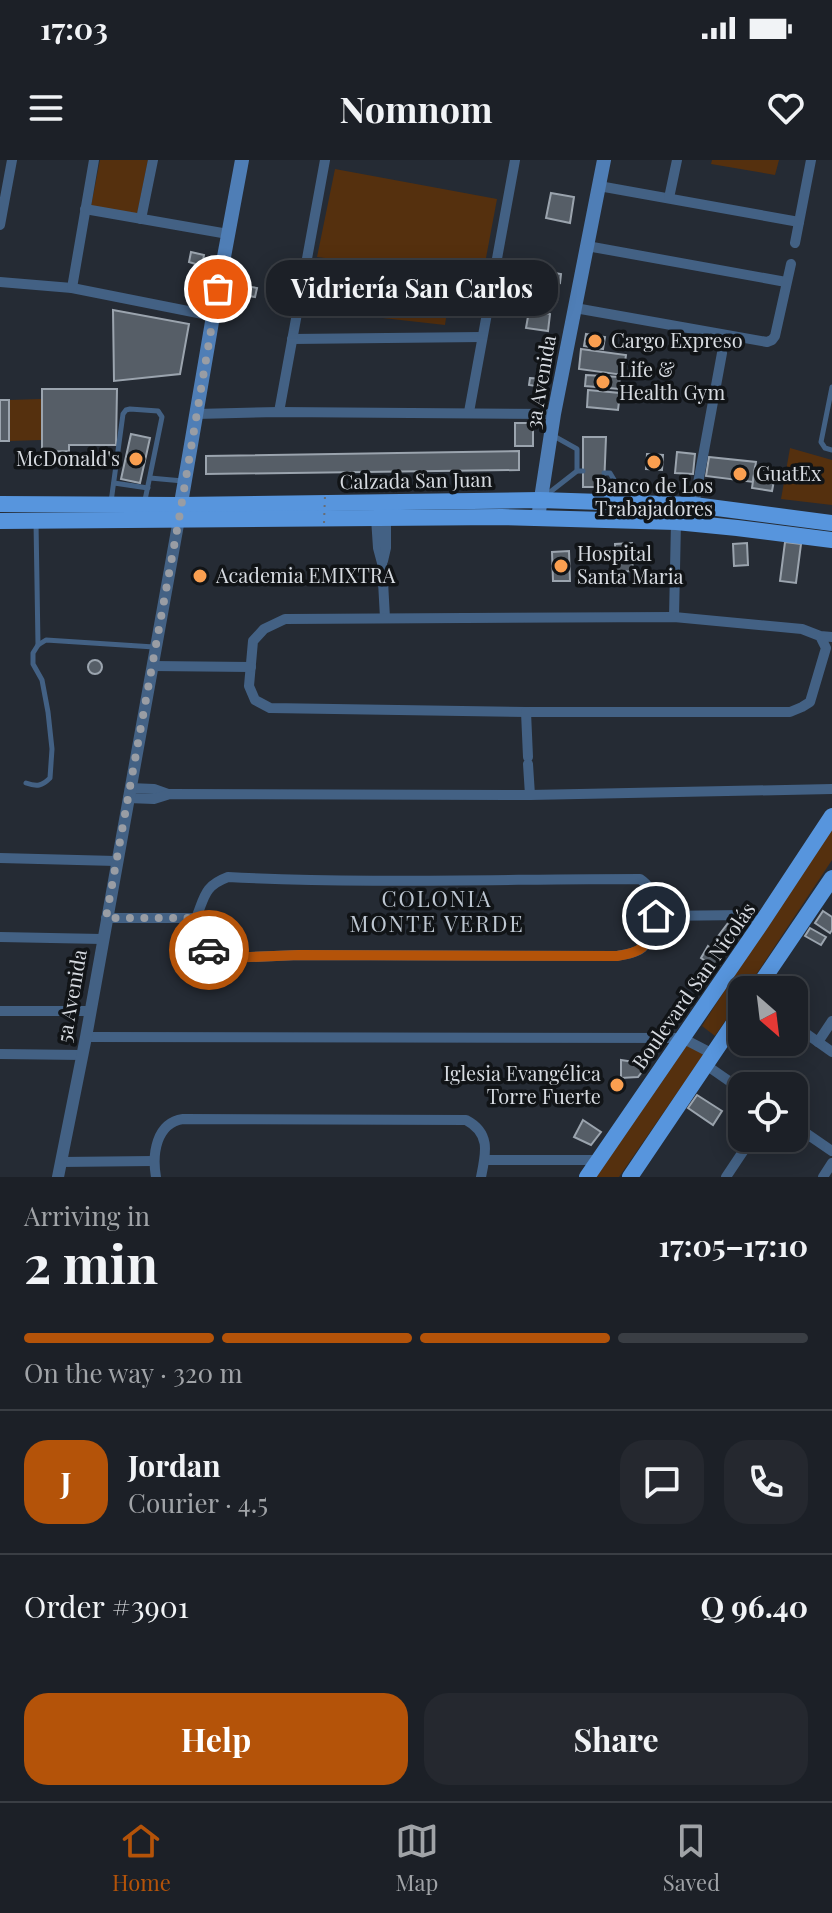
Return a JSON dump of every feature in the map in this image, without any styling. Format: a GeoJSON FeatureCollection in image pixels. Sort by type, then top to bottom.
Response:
{"type":"FeatureCollection","features":[{"type":"Feature","properties":{"kind":"main road","name":"5a Avenida"},"geometry":{"type":"LineString","coordinates":[[179,512],[242,160]]}},
{"type":"Feature","properties":{"kind":"main road","name":"3a Avenida"},"geometry":{"type":"LineString","coordinates":[[538,518],[554,414],[604,160]]}},
{"type":"Feature","properties":{"kind":"main road","name":"Calzada San Juan"},"geometry":{"type":"LineString","coordinates":[[0,504],[111,504],[146,496],[179,512],[676,522],[832,540]]}},
{"type":"Feature","properties":{"kind":"main road","name":"Calzada San Juan"},"geometry":{"type":"LineString","coordinates":[[0,521],[540,500],[694,505],[832,523]]}},
{"type":"Feature","properties":{"kind":"main road","name":"Boulevard San Nicolás"},"geometry":{"type":"LineString","coordinates":[[587,1177],[832,816]]}},
{"type":"Feature","properties":{"kind":"main road"},"geometry":{"type":"LineString","coordinates":[[766,976],[832,878]]}},
{"type":"Feature","properties":{"kind":"main road"},"geometry":{"type":"LineString","coordinates":[[630,1177],[728,1031]]}},
{"type":"Feature","properties":{"kind":"street"},"geometry":{"type":"LineString","coordinates":[[0,225],[2,200],[12,160]]}},
{"type":"Feature","properties":{"kind":"street"},"geometry":{"type":"LineString","coordinates":[[72,288],[94,160]]}},
{"type":"Feature","properties":{"kind":"street"},"geometry":{"type":"LineString","coordinates":[[141,219],[153,160]]}},
{"type":"Feature","properties":{"kind":"street"},"geometry":{"type":"LineString","coordinates":[[279,412],[325,160]]}},
{"type":"Feature","properties":{"kind":"street"},"geometry":{"type":"LineString","coordinates":[[469,412],[515,160]]}},
{"type":"Feature","properties":{"kind":"street"},"geometry":{"type":"LineString","coordinates":[[669,198],[677,160]]}},
{"type":"Feature","properties":{"kind":"street"},"geometry":{"type":"LineString","coordinates":[[795,243],[811,160]]}},
{"type":"Feature","properties":{"kind":"street"},"geometry":{"type":"LineString","coordinates":[[599,186],[799,222]]}},
{"type":"Feature","properties":{"kind":"street"},"geometry":{"type":"LineString","coordinates":[[85,209],[228,234]]}},
{"type":"Feature","properties":{"kind":"street"},"geometry":{"type":"LineString","coordinates":[[587,246],[786,282]]}},
{"type":"Feature","properties":{"kind":"street"},"geometry":{"type":"LineString","coordinates":[[575,308],[767,342],[775,336],[791,264]]}},
{"type":"Feature","properties":{"kind":"street"},"geometry":{"type":"LineString","coordinates":[[0,282],[72,288],[213,316]]}},
{"type":"Feature","properties":{"kind":"street"},"geometry":{"type":"LineString","coordinates":[[292,339],[482,337]]}},
{"type":"Feature","properties":{"kind":"street"},"geometry":{"type":"LineString","coordinates":[[694,505],[722,353]]}},
{"type":"Feature","properties":{"kind":"street"},"geometry":{"type":"LineString","coordinates":[[196,414],[554,414]]}},
{"type":"Feature","properties":{"kind":"street","name":"5a Avenida"},"geometry":{"type":"LineString","coordinates":[[58,1177],[86,1037],[179,512]]}},
{"type":"Feature","properties":{"kind":"street"},"geometry":{"type":"LineString","coordinates":[[381,518],[378,548],[382,563],[385,618]]}},
{"type":"Feature","properties":{"kind":"street"},"geometry":{"type":"LineString","coordinates":[[674,617],[676,522]]}},
{"type":"Feature","properties":{"kind":"street"},"geometry":{"type":"LineString","coordinates":[[820,636],[826,648],[810,702],[790,712],[270,708],[255,700],[249,686],[253,641],[264,629],[285,619],[674,617],[802,629],[832,637]]}},
{"type":"Feature","properties":{"kind":"street"},"geometry":{"type":"LineString","coordinates":[[152,666],[251,667]]}},
{"type":"Feature","properties":{"kind":"street"},"geometry":{"type":"LineString","coordinates":[[526,712],[530,795]]}},
{"type":"Feature","properties":{"kind":"street"},"geometry":{"type":"LineString","coordinates":[[129,793],[154,799],[170,794],[530,795],[832,789]]}},
{"type":"Feature","properties":{"kind":"street"},"geometry":{"type":"LineString","coordinates":[[0,858],[116,861]]}},
{"type":"Feature","properties":{"kind":"street"},"geometry":{"type":"LineString","coordinates":[[228,877],[294,881],[640,879],[653,892],[656,916],[646,944],[635,953],[617,956],[299,955],[227,958],[212,955],[196,918],[214,882],[228,877]]}},
{"type":"Feature","properties":{"kind":"street"},"geometry":{"type":"LineString","coordinates":[[656,916],[745,915],[762,922]]}},
{"type":"Feature","properties":{"kind":"street"},"geometry":{"type":"LineString","coordinates":[[106,918],[196,918]]}},
{"type":"Feature","properties":{"kind":"street"},"geometry":{"type":"LineString","coordinates":[[0,937],[102,939]]}},
{"type":"Feature","properties":{"kind":"street"},"geometry":{"type":"LineString","coordinates":[[0,1011],[89,1011]]}},
{"type":"Feature","properties":{"kind":"street"},"geometry":{"type":"LineString","coordinates":[[818,1042],[832,1021]]}},
{"type":"Feature","properties":{"kind":"street"},"geometry":{"type":"LineString","coordinates":[[808,1035],[832,1052]]}},
{"type":"Feature","properties":{"kind":"street"},"geometry":{"type":"LineString","coordinates":[[86,1037],[682,1038],[728,1077]]}},
{"type":"Feature","properties":{"kind":"street"},"geometry":{"type":"LineString","coordinates":[[0,1054],[82,1055]]}},
{"type":"Feature","properties":{"kind":"street"},"geometry":{"type":"LineString","coordinates":[[156,1177],[153,1161],[162,1131],[170,1122],[183,1119],[466,1120],[476,1126],[485,1141],[481,1177]]}},
{"type":"Feature","properties":{"kind":"street"},"geometry":{"type":"LineString","coordinates":[[808,1135],[832,1151]]}},
{"type":"Feature","properties":{"kind":"street"},"geometry":{"type":"LineString","coordinates":[[726,1177],[743,1152]]}},
{"type":"Feature","properties":{"kind":"street"},"geometry":{"type":"LineString","coordinates":[[485,1160],[598,1160]]}},
{"type":"Feature","properties":{"kind":"street"},"geometry":{"type":"LineString","coordinates":[[61,1162],[153,1161]]}},
{"type":"Feature","properties":{"kind":"street"},"geometry":{"type":"LineString","coordinates":[[823,1177],[832,1163]]}},
{"type":"Feature","properties":{"kind":"lane"},"geometry":{"type":"LineString","coordinates":[[832,387],[821,442],[825,448],[832,450]]}},
{"type":"Feature","properties":{"kind":"lane"},"geometry":{"type":"LineString","coordinates":[[111,504],[123,414],[130,409],[158,411],[162,417],[146,496],[114,483]]}},
{"type":"Feature","properties":{"kind":"lane"},"geometry":{"type":"LineString","coordinates":[[540,500],[580,471],[577,449],[551,435]]}},
{"type":"Feature","properties":{"kind":"lane"},"geometry":{"type":"LineString","coordinates":[[604,473],[610,473],[628,503]]}},
{"type":"Feature","properties":{"kind":"lane"},"geometry":{"type":"LineString","coordinates":[[150,478],[184,481]]}},
{"type":"Feature","properties":{"kind":"lane"},"geometry":{"type":"LineString","coordinates":[[36,520],[38,645]]}},
{"type":"Feature","properties":{"kind":"lane"},"geometry":{"type":"LineString","coordinates":[[26,783],[43,785],[50,778],[52,749],[42,680],[33,664],[33,653],[38,645],[46,640],[155,647]]}},
{"type":"Feature","properties":{"kind":"path"},"geometry":{"type":"LineString","coordinates":[[324,523],[325,495]]}},
{"type":"Feature","properties":{"kind":"shaded area"},"geometry":{"type":"Polygon","coordinates":[[[100,160],[148,160],[137,215],[91,206],[100,160]]]}},
{"type":"Feature","properties":{"kind":"shaded area"},"geometry":{"type":"Polygon","coordinates":[[[712,160],[779,160],[775,175],[711,164],[712,160]]]}},
{"type":"Feature","properties":{"kind":"shaded area"},"geometry":{"type":"Polygon","coordinates":[[[335,169],[497,199],[483,274],[453,271],[445,325],[338,313],[349,261],[317,257],[335,169]]]}},
{"type":"Feature","properties":{"kind":"shaded area"},"geometry":{"type":"Polygon","coordinates":[[[42,399],[42,440],[9,441],[9,400],[42,399]]]}},
{"type":"Feature","properties":{"kind":"shaded area"},"geometry":{"type":"Polygon","coordinates":[[[790,448],[832,460],[832,505],[781,499],[790,448]]]}},
{"type":"Feature","properties":{"kind":"shaded area"},"geometry":{"type":"Polygon","coordinates":[[[832,820],[832,860],[755,976],[734,976],[832,820]]]}},
{"type":"Feature","properties":{"kind":"shaded area"},"geometry":{"type":"Polygon","coordinates":[[[728,985],[728,1017],[715,1036],[702,1026],[728,985]]]}},
{"type":"Feature","properties":{"kind":"shaded area"},"geometry":{"type":"Polygon","coordinates":[[[690,1037],[708,1048],[619,1177],[594,1177],[690,1037]]]}},
{"type":"Feature","properties":{"kind":"building"},"geometry":{"type":"Polygon","coordinates":[[[551,193],[574,197],[570,223],[546,218],[551,193]]]}},
{"type":"Feature","properties":{"kind":"building"},"geometry":{"type":"Polygon","coordinates":[[[191,252],[204,255],[202,266],[189,262],[191,252]]]}},
{"type":"Feature","properties":{"kind":"building"},"geometry":{"type":"Polygon","coordinates":[[[543,271],[561,274],[560,283],[542,280],[543,271]]]}},
{"type":"Feature","properties":{"kind":"building"},"geometry":{"type":"Polygon","coordinates":[[[234,284],[257,288],[255,297],[232,293],[234,284]]]}},
{"type":"Feature","properties":{"kind":"building"},"geometry":{"type":"Polygon","coordinates":[[[534,289],[558,292],[557,301],[532,297],[534,289]]]}},
{"type":"Feature","properties":{"kind":"building"},"geometry":{"type":"Polygon","coordinates":[[[113,310],[189,324],[180,374],[114,381],[113,310]]]}},
{"type":"Feature","properties":{"kind":"building"},"geometry":{"type":"Polygon","coordinates":[[[529,311],[550,314],[548,331],[526,328],[529,311]]]}},
{"type":"Feature","properties":{"kind":"building","name":"Cargo Expreso"},"geometry":{"type":"Polygon","coordinates":[[[586,334],[605,337],[603,349],[584,346],[586,334]]]}},
{"type":"Feature","properties":{"kind":"building"},"geometry":{"type":"Polygon","coordinates":[[[581,349],[626,355],[623,375],[579,369],[581,349]]]}},
{"type":"Feature","properties":{"kind":"building","name":"Life & Health Gym"},"geometry":{"type":"Polygon","coordinates":[[[586,375],[620,377],[619,389],[585,386],[586,375]]]}},
{"type":"Feature","properties":{"kind":"building"},"geometry":{"type":"Polygon","coordinates":[[[530,378],[544,379],[543,387],[529,385],[530,378]]]}},
{"type":"Feature","properties":{"kind":"building"},"geometry":{"type":"Polygon","coordinates":[[[42,389],[117,389],[116,445],[69,445],[69,451],[42,452],[42,389]]]}},
{"type":"Feature","properties":{"kind":"building"},"geometry":{"type":"Polygon","coordinates":[[[588,390],[620,393],[618,410],[587,407],[588,390]]]}},
{"type":"Feature","properties":{"kind":"building"},"geometry":{"type":"Polygon","coordinates":[[[0,400],[9,400],[9,441],[0,441],[0,400]]]}},
{"type":"Feature","properties":{"kind":"building"},"geometry":{"type":"Polygon","coordinates":[[[515,423],[533,423],[533,446],[515,446],[515,423]]]}},
{"type":"Feature","properties":{"kind":"building","name":"McDonald's"},"geometry":{"type":"Polygon","coordinates":[[[131,434],[150,438],[140,483],[121,479],[131,434]]]}},
{"type":"Feature","properties":{"kind":"building"},"geometry":{"type":"Polygon","coordinates":[[[583,437],[606,437],[604,487],[583,487],[583,437]]]}},
{"type":"Feature","properties":{"kind":"building"},"geometry":{"type":"Polygon","coordinates":[[[519,451],[519,470],[206,474],[206,456],[519,451]]]}},
{"type":"Feature","properties":{"kind":"building"},"geometry":{"type":"Polygon","coordinates":[[[677,452],[695,454],[693,474],[675,473],[677,452]]]}},
{"type":"Feature","properties":{"kind":"building","name":"Banco de Los Trabajadores"},"geometry":{"type":"Polygon","coordinates":[[[647,454],[663,455],[662,470],[646,469],[647,454]]]}},
{"type":"Feature","properties":{"kind":"building"},"geometry":{"type":"Polygon","coordinates":[[[709,457],[756,462],[753,482],[706,476],[709,457]]]}},
{"type":"Feature","properties":{"kind":"building"},"geometry":{"type":"Polygon","coordinates":[[[755,467],[776,470],[772,491],[752,488],[755,467]]]}},
{"type":"Feature","properties":{"kind":"building"},"geometry":{"type":"Polygon","coordinates":[[[785,542],[801,544],[796,583],[780,581],[785,542]]]}},
{"type":"Feature","properties":{"kind":"building"},"geometry":{"type":"Polygon","coordinates":[[[632,543],[633,571],[616,572],[615,544],[632,543]]]}},
{"type":"Feature","properties":{"kind":"building"},"geometry":{"type":"Polygon","coordinates":[[[747,543],[748,565],[734,566],[733,544],[747,543]]]}},
{"type":"Feature","properties":{"kind":"building","name":"Hospital Santa Maria"},"geometry":{"type":"Polygon","coordinates":[[[569,551],[570,581],[553,581],[552,552],[569,551]]]}},
{"type":"Feature","properties":{"kind":"building"},"geometry":{"type":"Polygon","coordinates":[[[95,660],[102,667],[95,674],[88,667],[95,660]]]}},
{"type":"Feature","properties":{"kind":"building"},"geometry":{"type":"Polygon","coordinates":[[[823,911],[832,917],[830,933],[815,923],[823,911]]]}},
{"type":"Feature","properties":{"kind":"building"},"geometry":{"type":"Polygon","coordinates":[[[728,923],[736,931],[722,955],[710,947],[728,923]]]}},
{"type":"Feature","properties":{"kind":"building"},"geometry":{"type":"Polygon","coordinates":[[[810,928],[826,937],[821,945],[805,936],[810,928]]]}},
{"type":"Feature","properties":{"kind":"building"},"geometry":{"type":"Polygon","coordinates":[[[708,946],[722,956],[714,967],[701,958],[708,946]]]}},
{"type":"Feature","properties":{"kind":"building"},"geometry":{"type":"Polygon","coordinates":[[[621,1060],[648,1064],[638,1077],[621,1078],[621,1060]]]}},
{"type":"Feature","properties":{"kind":"building"},"geometry":{"type":"Polygon","coordinates":[[[697,1095],[722,1111],[713,1125],[688,1108],[697,1095]]]}},
{"type":"Feature","properties":{"kind":"building"},"geometry":{"type":"Polygon","coordinates":[[[583,1120],[601,1132],[591,1145],[574,1137],[583,1120]]]}},
{"type":"Feature","properties":{"kind":"way so far"},"geometry":{"type":"LineString","coordinates":[[209,950],[196,918],[106,918],[218,289]]}},
{"type":"Feature","properties":{"kind":"place","name":"Vidriería San Carlos"},"geometry":{"type":"Point","coordinates":[218,289]}},
{"type":"Feature","properties":{"kind":"place","name":"Cargo Expreso"},"geometry":{"type":"Point","coordinates":[595,341]}},
{"type":"Feature","properties":{"kind":"place","name":"Life & Health Gym"},"geometry":{"type":"Point","coordinates":[603,382]}},
{"type":"Feature","properties":{"kind":"place","name":"McDonald's"},"geometry":{"type":"Point","coordinates":[136,459]}},
{"type":"Feature","properties":{"kind":"place","name":"Banco de Los Trabajadores"},"geometry":{"type":"Point","coordinates":[654,462]}},
{"type":"Feature","properties":{"kind":"place","name":"GuatEx"},"geometry":{"type":"Point","coordinates":[740,474]}},
{"type":"Feature","properties":{"kind":"place","name":"Hospital Santa Maria"},"geometry":{"type":"Point","coordinates":[561,566]}},
{"type":"Feature","properties":{"kind":"place","name":"Academia EMIXTRA"},"geometry":{"type":"Point","coordinates":[200,576]}},
{"type":"Feature","properties":{"kind":"place","name":"Iglesia Evangélica Torre Fuerte"},"geometry":{"type":"Point","coordinates":[617,1085]}},
{"type":"Feature","properties":{"kind":"district","name":"COLONIA MONTE VERDE"},"geometry":{"type":"Point","coordinates":[437,912]}},
{"type":"Feature","properties":{"kind":"route"},"geometry":{"type":"LineString","coordinates":[[209,950],[212,955],[227,958],[299,955],[617,956],[635,953],[646,944],[656,916]]}}]}
